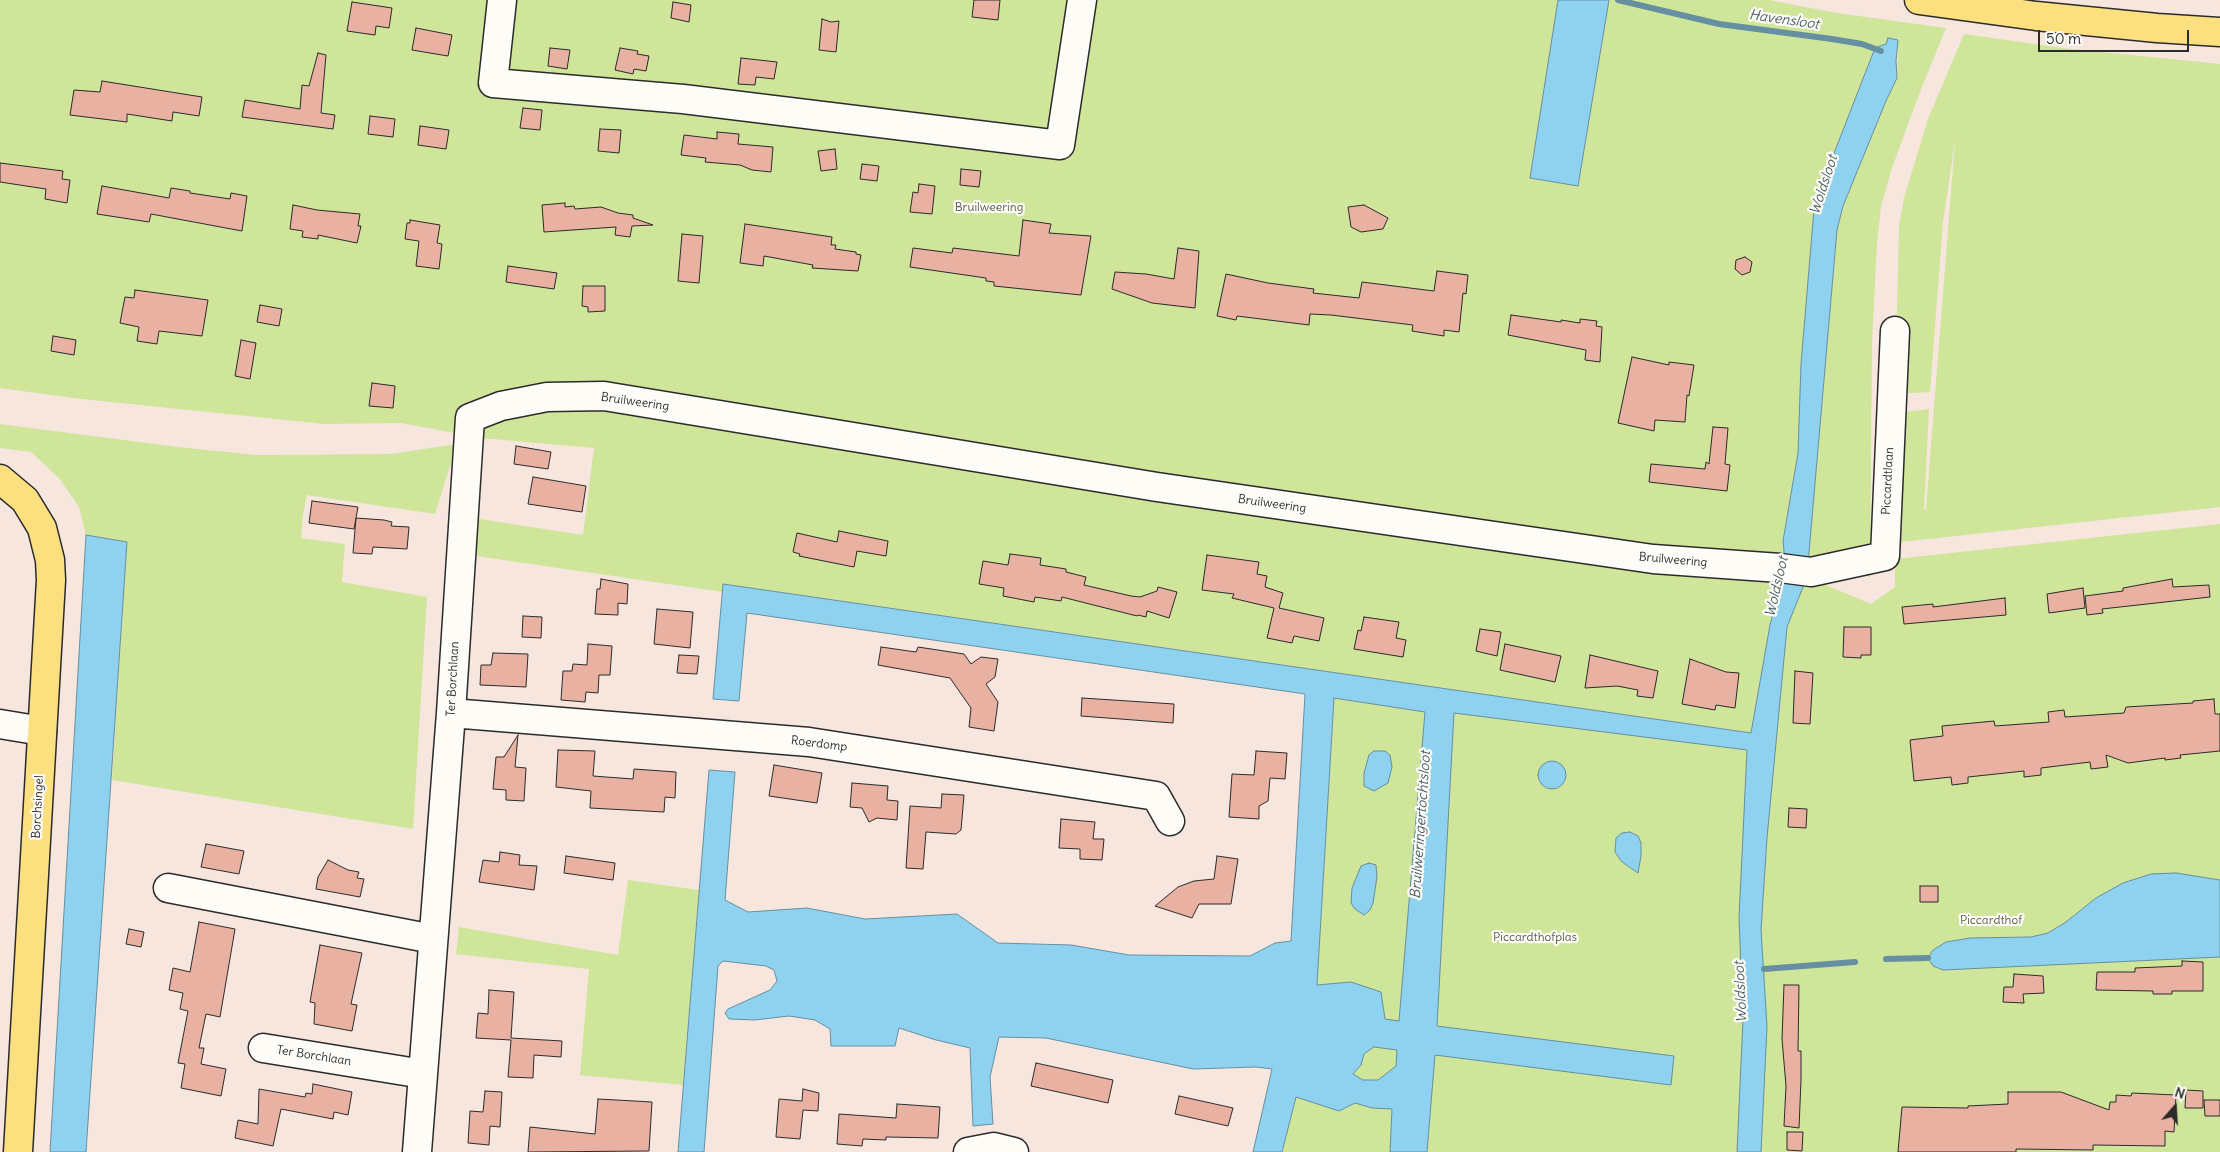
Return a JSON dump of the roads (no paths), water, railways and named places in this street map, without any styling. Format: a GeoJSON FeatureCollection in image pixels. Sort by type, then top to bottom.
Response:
{"type":"FeatureCollection","features":[{"type":"Feature","properties":{"kind":"main road"},"geometry":{"type":"LineString","coordinates":[[1919,0],[2036,16],[2220,32]]}},
{"type":"Feature","properties":{"kind":"main road","name":"Borchsingel"},"geometry":{"type":"LineString","coordinates":[[0,479],[25,500],[35,515],[47,542],[51,580],[18,1152]]}},
{"type":"Feature","properties":{"kind":"street"},"geometry":{"type":"LineString","coordinates":[[502,0],[493,83],[683,99],[1060,144],[1082,0]]}},
{"type":"Feature","properties":{"kind":"street","name":"Piccardtlaan"},"geometry":{"type":"LineString","coordinates":[[1810,572],[1885,556],[1895,331]]}},
{"type":"Feature","properties":{"kind":"street","name":"Bruilweering"},"geometry":{"type":"LineString","coordinates":[[470,418],[501,406],[547,398],[604,396],[1157,487],[1653,559],[1780,568],[1810,572]]}},
{"type":"Feature","properties":{"kind":"street","name":"Ter Borchlaan"},"geometry":{"type":"LineString","coordinates":[[417,1152],[451,713],[470,418]]}},
{"type":"Feature","properties":{"kind":"street","name":"Roerdomp"},"geometry":{"type":"LineString","coordinates":[[451,713],[808,742],[1156,796],[1170,821]]}},
{"type":"Feature","properties":{"kind":"street"},"geometry":{"type":"LineString","coordinates":[[0,724],[42,731]]}},
{"type":"Feature","properties":{"kind":"street"},"geometry":{"type":"LineString","coordinates":[[168,888],[433,939]]}},
{"type":"Feature","properties":{"kind":"street","name":"Ter Borchlaan"},"geometry":{"type":"LineString","coordinates":[[264,1048],[423,1074]]}},
{"type":"Feature","properties":{"kind":"street"},"geometry":{"type":"LineString","coordinates":[[968,1152],[994,1147],[1014,1152]]}},
{"type":"Feature","properties":{"kind":"water"},"geometry":{"type":"Polygon","coordinates":[[[1558,0],[1609,0],[1578,186],[1530,178],[1558,0]]]}},
{"type":"Feature","properties":{"kind":"water","name":"Woldsloot"},"geometry":{"type":"Polygon","coordinates":[[[1888,38],[1898,40],[1897,78],[1843,206],[1837,230],[1808,564],[1785,561],[1783,541],[1798,453],[1801,364],[1814,209],[1875,48],[1886,44],[1888,38]]]}},
{"type":"Feature","properties":{"kind":"water"},"geometry":{"type":"Polygon","coordinates":[[[86,535],[127,542],[86,1152],[50,1152],[86,535]]]}},
{"type":"Feature","properties":{"kind":"water","name":"Bruilweringertochtsloot"},"geometry":{"type":"Polygon","coordinates":[[[1783,574],[1807,577],[1787,627],[1767,838],[1761,930],[1767,1026],[1761,1152],[1737,1152],[1743,1019],[1739,918],[1747,750],[1454,713],[1437,1026],[1674,1056],[1671,1085],[1435,1055],[1427,1152],[1390,1152],[1392,1109],[1372,1108],[1355,1103],[1339,1111],[1296,1097],[1282,1152],[1253,1152],[1272,1069],[1256,1067],[1193,1069],[1046,1038],[999,1037],[990,1077],[993,1124],[973,1126],[970,1048],[936,1040],[899,1028],[895,1046],[831,1046],[830,1029],[815,1020],[789,1016],[755,1020],[729,1019],[725,1013],[728,1009],[770,990],[777,981],[774,970],[766,966],[723,961],[718,966],[704,1152],[678,1152],[709,770],[735,772],[725,900],[748,912],[807,908],[865,919],[957,914],[998,943],[1071,945],[1129,955],[1250,956],[1275,943],[1291,941],[1305,694],[747,613],[739,701],[713,699],[723,584],[1751,733],[1770,625],[1783,574]],[[1334,698],[1317,985],[1351,982],[1381,992],[1385,1019],[1399,1021],[1425,712],[1334,698]],[[1374,1047],[1364,1054],[1361,1065],[1353,1074],[1363,1080],[1378,1080],[1396,1066],[1397,1050],[1374,1047]]]}},
{"type":"Feature","properties":{"kind":"water"},"geometry":{"type":"Polygon","coordinates":[[[1374,751],[1385,751],[1390,755],[1392,767],[1388,783],[1374,791],[1364,786],[1364,773],[1369,755],[1374,751]]]}},
{"type":"Feature","properties":{"kind":"water"},"geometry":{"type":"Polygon","coordinates":[[[1552,761],[1562,765],[1566,775],[1562,785],[1552,789],[1542,785],[1538,775],[1542,765],[1552,761]]]}},
{"type":"Feature","properties":{"kind":"water"},"geometry":{"type":"Polygon","coordinates":[[[1630,832],[1638,836],[1641,843],[1638,873],[1622,862],[1615,852],[1616,838],[1622,833],[1630,832]]]}},
{"type":"Feature","properties":{"kind":"water"},"geometry":{"type":"Polygon","coordinates":[[[1369,863],[1376,865],[1377,877],[1373,903],[1370,910],[1364,915],[1355,909],[1351,903],[1352,888],[1361,866],[1369,863]]]}},
{"type":"Feature","properties":{"kind":"water"},"geometry":{"type":"Polygon","coordinates":[[[2176,873],[2220,880],[2220,957],[1943,970],[1933,966],[1928,958],[1933,950],[1946,942],[1970,938],[2031,937],[2048,933],[2066,922],[2096,898],[2123,883],[2151,874],[2176,873]]]}},
{"type":"Feature","properties":{"kind":"waterway","name":"Havensloot"},"geometry":{"type":"LineString","coordinates":[[1618,0],[1719,24],[1832,39],[1862,44],[1881,51]]}},
{"type":"Feature","properties":{"kind":"waterway"},"geometry":{"type":"LineString","coordinates":[[1886,959],[1928,958]]}},
{"type":"Feature","properties":{"kind":"waterway"},"geometry":{"type":"LineString","coordinates":[[1764,969],[1855,962]]}},
{"type":"Feature","properties":{"kind":"park label","name":"Piccardthof"},"geometry":{"type":"Point","coordinates":[1991,921]}},
{"type":"Feature","properties":{"kind":"park label","name":"Piccardthofplas"},"geometry":{"type":"Point","coordinates":[1535,938]}}]}
